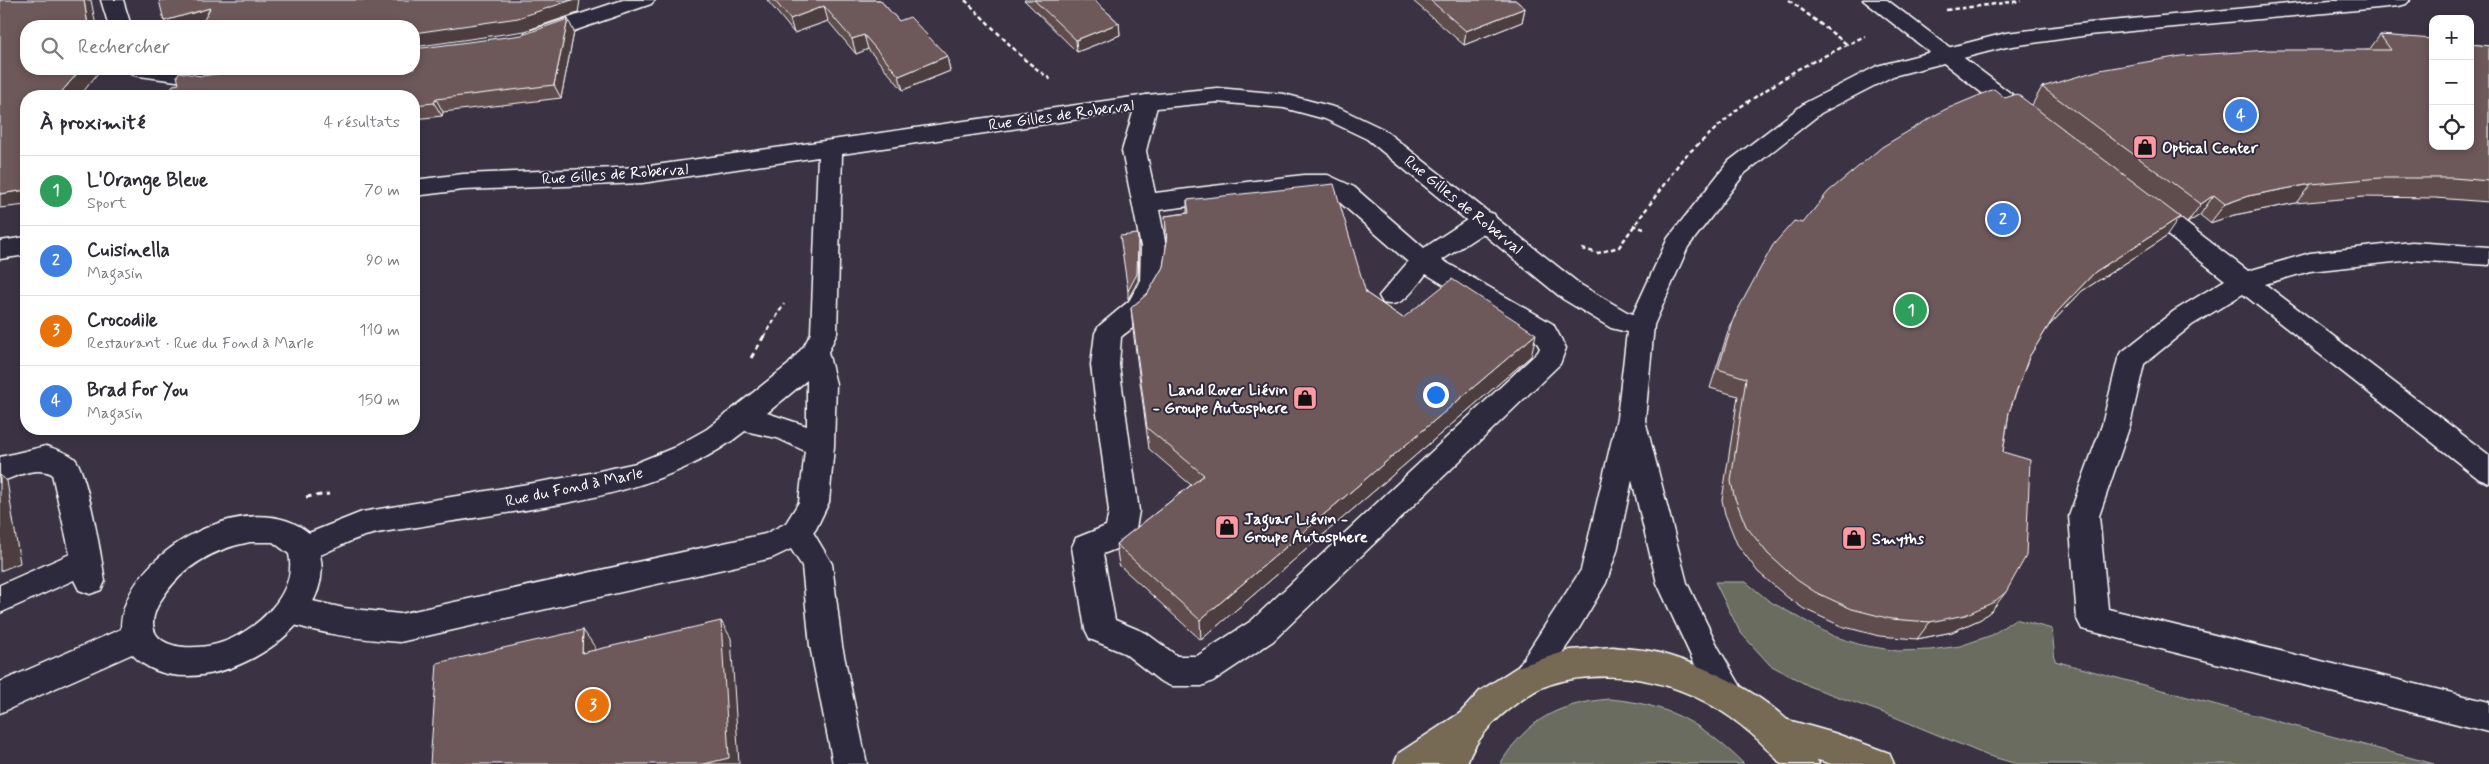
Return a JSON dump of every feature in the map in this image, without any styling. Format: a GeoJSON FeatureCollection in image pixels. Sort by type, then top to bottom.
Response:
{"type":"FeatureCollection","features":[{"type":"Feature","properties":{"kind":"main road"},"geometry":{"type":"LineString","coordinates":[[1411,764],[1472,722],[1497,698],[1526,679],[1572,664],[1624,661],[1677,673],[1732,699],[1774,732],[1802,764]]}},
{"type":"Feature","properties":{"kind":"main road"},"geometry":{"type":"LineString","coordinates":[[1450,764],[1472,722]]}},
{"type":"Feature","properties":{"kind":"main road"},"geometry":{"type":"LineString","coordinates":[[1774,732],[1834,749],[1877,764]]}},
{"type":"Feature","properties":{"kind":"street"},"geometry":{"type":"LineString","coordinates":[[112,0],[118,20]]}},
{"type":"Feature","properties":{"kind":"street"},"geometry":{"type":"LineString","coordinates":[[518,40],[644,0]]}},
{"type":"Feature","properties":{"kind":"street"},"geometry":{"type":"LineString","coordinates":[[1874,0],[2044,129]]}},
{"type":"Feature","properties":{"kind":"street"},"geometry":{"type":"LineString","coordinates":[[1526,679],[1567,620],[1595,574],[1602,551],[1631,418],[1641,325],[1677,244],[1737,167],[1813,108],[1885,71],[2006,40],[2089,29],[2399,0]]}},
{"type":"Feature","properties":{"kind":"street"},"geometry":{"type":"LineString","coordinates":[[178,75],[210,80],[238,76]]}},
{"type":"Feature","properties":{"kind":"street","name":"Rue Gilles de Roberval"},"geometry":{"type":"LineString","coordinates":[[420,187],[463,182],[642,174],[1147,102],[1217,95],[1284,101],[1333,114],[1375,134],[1485,220],[1572,292],[1620,321],[1641,325]]}},
{"type":"Feature","properties":{"kind":"street"},"geometry":{"type":"LineString","coordinates":[[1145,203],[1304,183],[1328,183],[1345,193],[1422,261],[1544,331],[1553,348],[1550,357],[1262,631],[1202,671],[1170,671],[1135,643],[1101,629],[1087,548],[1120,534],[1124,511],[1105,365],[1108,333],[1138,308],[1153,282],[1154,247],[1134,151],[1147,102]]}},
{"type":"Feature","properties":{"kind":"street","name":"Rue du Fond à Marle"},"geometry":{"type":"LineString","coordinates":[[304,548],[362,524],[581,487],[640,474],[683,456],[717,437],[798,372],[815,352],[824,333],[830,148]]}},
{"type":"Feature","properties":{"kind":"street"},"geometry":{"type":"LineString","coordinates":[[2123,188],[2489,471]]}},
{"type":"Feature","properties":{"kind":"street"},"geometry":{"type":"LineString","coordinates":[[1392,296],[1422,261],[1485,220]]}},
{"type":"Feature","properties":{"kind":"street"},"geometry":{"type":"LineString","coordinates":[[0,250],[20,247]]}},
{"type":"Feature","properties":{"kind":"street"},"geometry":{"type":"LineString","coordinates":[[2489,256],[2412,251],[2310,262],[2244,281],[2183,318],[2132,359],[2116,425],[2084,516],[2093,619],[2489,716]]}},
{"type":"Feature","properties":{"kind":"street"},"geometry":{"type":"LineString","coordinates":[[290,610],[322,620],[348,625],[400,628],[772,545],[796,531],[805,520],[814,502],[820,446],[822,384],[815,352]]}},
{"type":"Feature","properties":{"kind":"street"},"geometry":{"type":"LineString","coordinates":[[1631,418],[1672,583],[1707,657],[1732,699]]}},
{"type":"Feature","properties":{"kind":"street"},"geometry":{"type":"LineString","coordinates":[[740,419],[774,424],[797,432],[820,446]]}},
{"type":"Feature","properties":{"kind":"street"},"geometry":{"type":"LineString","coordinates":[[0,470],[13,464],[46,458],[65,467],[88,571],[0,599]]}},
{"type":"Feature","properties":{"kind":"street"},"geometry":{"type":"LineString","coordinates":[[250,529],[273,529],[290,536],[304,548],[308,566],[303,588],[290,610],[270,630],[244,647],[216,658],[189,662],[165,660],[148,650],[138,636],[137,617],[158,577],[178,558],[201,544],[226,534],[250,529]]}},
{"type":"Feature","properties":{"kind":"street"},"geometry":{"type":"LineString","coordinates":[[796,531],[817,564],[826,646],[850,764]]}},
{"type":"Feature","properties":{"kind":"street"},"geometry":{"type":"LineString","coordinates":[[0,698],[138,636]]}},
{"type":"Feature","properties":{"kind":"path"},"geometry":{"type":"LineString","coordinates":[[965,0],[1024,59],[1069,95],[1063,98],[1055,115]]}},
{"type":"Feature","properties":{"kind":"path"},"geometry":{"type":"LineString","coordinates":[[1789,0],[1841,38],[1848,46]]}},
{"type":"Feature","properties":{"kind":"path"},"geometry":{"type":"LineString","coordinates":[[1938,11],[2026,1]]}},
{"type":"Feature","properties":{"kind":"path"},"geometry":{"type":"LineString","coordinates":[[1574,248],[1598,253],[1619,247],[1633,225]]}},
{"type":"Feature","properties":{"kind":"path"},"geometry":{"type":"LineString","coordinates":[[746,366],[784,304],[785,298]]}},
{"type":"Feature","properties":{"kind":"path"},"geometry":{"type":"LineString","coordinates":[[306,497],[335,493]]}},
{"type":"Feature","properties":{"kind":"shaded area"},"geometry":{"type":"Polygon","coordinates":[[[1715,582],[1746,582],[1769,601],[1833,636],[1861,645],[1898,651],[1930,650],[1960,646],[1992,635],[2015,619],[2052,629],[2055,661],[2434,764],[2017,764],[1986,755],[1892,716],[1811,687],[1770,665],[1740,632],[1715,582]]]}},
{"type":"Feature","properties":{"kind":"shaded area"},"geometry":{"type":"Polygon","coordinates":[[[1609,699],[1649,706],[1683,718],[1713,737],[1744,764],[1500,764],[1522,736],[1546,716],[1574,705],[1609,699]]]}},
{"type":"Feature","properties":{"kind":"building"},"geometry":{"type":"Polygon","coordinates":[[[0,0],[84,0],[87,20],[20,20],[20,75],[76,75],[63,90],[20,90],[20,191],[0,194],[0,0]]]}},
{"type":"Feature","properties":{"kind":"building"},"geometry":{"type":"Polygon","coordinates":[[[159,0],[572,0],[518,18],[420,32],[420,20],[204,20],[210,8],[164,20],[159,0]]]}},
{"type":"Feature","properties":{"kind":"building"},"geometry":{"type":"Polygon","coordinates":[[[774,0],[880,0],[899,21],[910,17],[947,56],[899,76],[864,35],[852,39],[824,6],[790,19],[774,0]]]}},
{"type":"Feature","properties":{"kind":"building"},"geometry":{"type":"Polygon","coordinates":[[[1034,0],[1094,0],[1119,23],[1076,40],[1034,0]]]}},
{"type":"Feature","properties":{"kind":"building"},"geometry":{"type":"Polygon","coordinates":[[[1430,0],[1515,0],[1525,8],[1466,31],[1430,0]]]}},
{"type":"Feature","properties":{"kind":"building"},"geometry":{"type":"Polygon","coordinates":[[[568,19],[554,85],[436,99],[434,103],[420,104],[420,90],[170,90],[173,85],[179,84],[178,75],[420,75],[420,48],[522,35],[568,19]]]}},
{"type":"Feature","properties":{"kind":"building"},"geometry":{"type":"Polygon","coordinates":[[[2380,35],[2429,39],[2429,150],[2474,150],[2474,44],[2489,46],[2489,181],[2453,178],[2380,178],[2311,184],[2248,196],[2225,204],[2214,195],[2201,204],[2042,87],[2100,70],[2181,56],[2268,50],[2391,50],[2380,35]]]}},
{"type":"Feature","properties":{"kind":"building"},"geometry":{"type":"Polygon","coordinates":[[[1994,89],[2005,98],[2017,94],[2180,217],[2095,272],[2058,311],[2029,357],[2009,412],[2003,452],[2030,460],[2026,556],[2006,592],[1994,602],[1965,615],[1930,622],[1891,619],[1852,609],[1815,592],[1797,580],[1768,554],[1746,526],[1734,496],[1731,481],[1746,378],[1718,369],[1736,313],[1773,245],[1794,221],[1803,223],[1828,192],[1882,147],[1944,110],[1994,89]]]}},
{"type":"Feature","properties":{"kind":"building"},"geometry":{"type":"Polygon","coordinates":[[[1334,184],[1366,293],[1403,318],[1452,279],[1536,334],[1200,620],[1116,544],[1204,475],[1147,428],[1131,308],[1148,293],[1163,267],[1167,241],[1165,216],[1189,213],[1187,200],[1334,184]]]}},
{"type":"Feature","properties":{"kind":"building"},"geometry":{"type":"Polygon","coordinates":[[[1137,234],[1137,274],[1128,291],[1120,236],[1137,234]]]}},
{"type":"Feature","properties":{"kind":"building"},"geometry":{"type":"Polygon","coordinates":[[[721,621],[729,758],[704,764],[430,764],[437,663],[583,630],[582,653],[721,621]]]}},
{"type":"Feature","properties":{"kind":"place","name":"Brad For You"},"geometry":{"type":"Point","coordinates":[2241,115]}},
{"type":"Feature","properties":{"kind":"place","name":"Optical Center"},"geometry":{"type":"Point","coordinates":[2145,147]}},
{"type":"Feature","properties":{"kind":"place","name":"Cuisinella"},"geometry":{"type":"Point","coordinates":[2003,219]}},
{"type":"Feature","properties":{"kind":"place","name":"L'Orange Bleue"},"geometry":{"type":"Point","coordinates":[1911,310]}},
{"type":"Feature","properties":{"kind":"place","name":"Land Rover Liévin - Groupe Autosphere"},"geometry":{"type":"Point","coordinates":[1305,398]}},
{"type":"Feature","properties":{"kind":"place","name":"Jaguar Liévin - Groupe Autosphere"},"geometry":{"type":"Point","coordinates":[1227,527]}},
{"type":"Feature","properties":{"kind":"place","name":"Smyths"},"geometry":{"type":"Point","coordinates":[1854,538]}},
{"type":"Feature","properties":{"kind":"place","name":"Crocodile"},"geometry":{"type":"Point","coordinates":[593,705]}}]}
